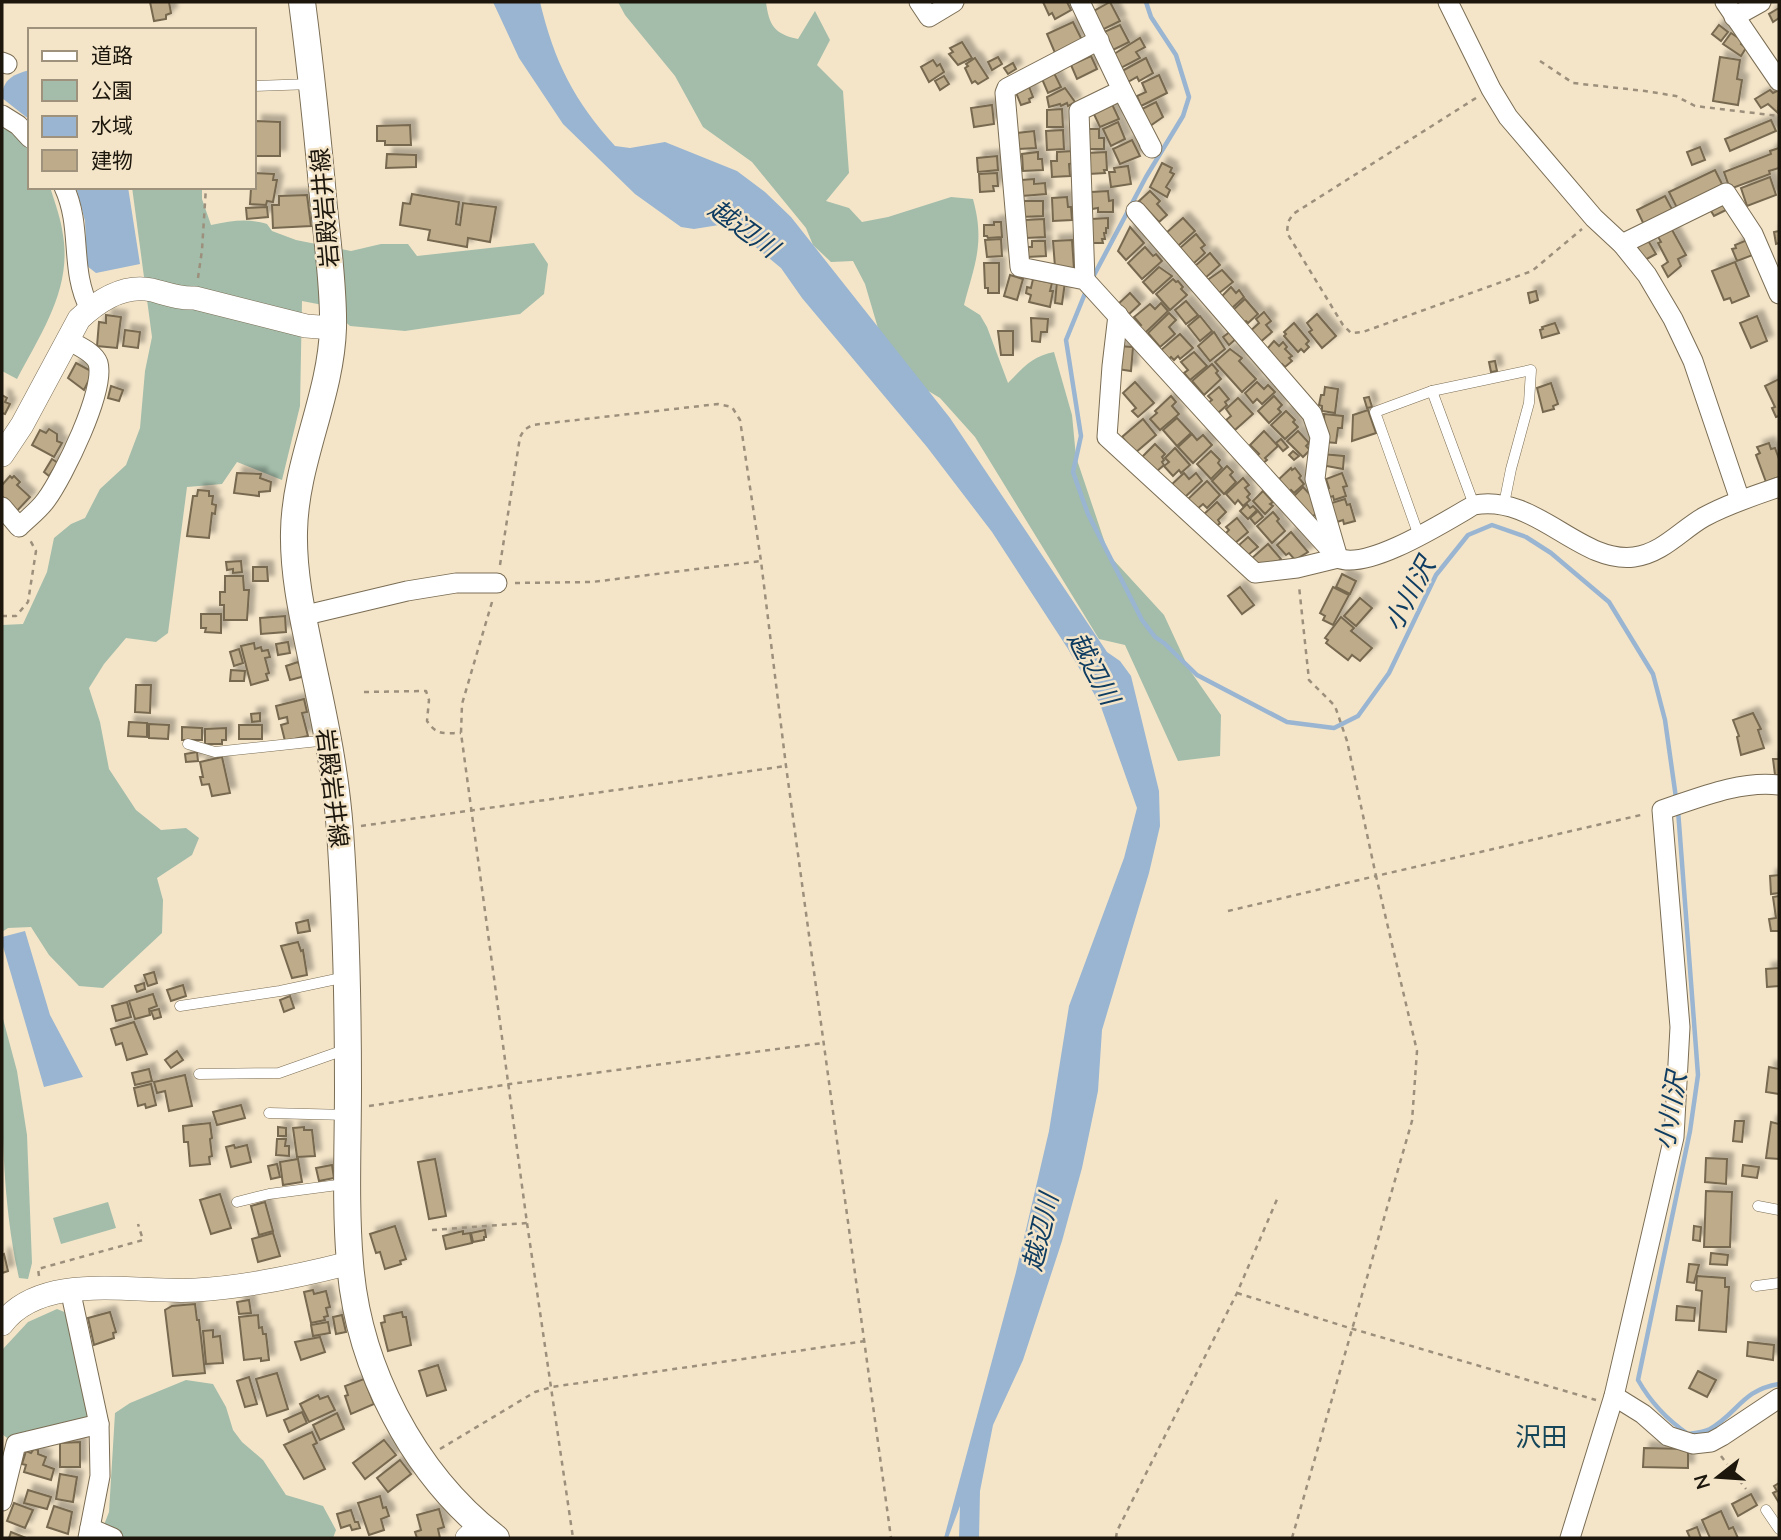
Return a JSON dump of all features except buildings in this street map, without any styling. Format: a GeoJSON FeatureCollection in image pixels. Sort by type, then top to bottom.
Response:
{"type":"FeatureCollection","features":[{"type":"Feature","properties":{"kind":"main road","name":"岩殿岩井線"},"geometry":{"type":"LineString","coordinates":[[302,2],[312,84],[333,328],[328,368],[296,506],[295,574],[329,740],[340,829],[347,976],[350,1263],[358,1316],[374,1370],[421,1457],[481,1534]]}},
{"type":"Feature","properties":{"kind":"street"},"geometry":{"type":"LineString","coordinates":[[919,2],[929,17],[954,2]]}},
{"type":"Feature","properties":{"kind":"street"},"geometry":{"type":"LineString","coordinates":[[1080,2],[1152,148],[1149,143]]}},
{"type":"Feature","properties":{"kind":"street"},"geometry":{"type":"LineString","coordinates":[[1448,2],[1491,89],[1508,117],[1594,218],[1622,244],[1673,319],[1693,361],[1740,500]]}},
{"type":"Feature","properties":{"kind":"street"},"geometry":{"type":"LineString","coordinates":[[1761,2],[1730,9],[1779,81]]}},
{"type":"Feature","properties":{"kind":"street"},"geometry":{"type":"LineString","coordinates":[[1099,40],[1007,88],[1005,93],[1020,267],[1085,280],[1338,558],[1346,561],[1359,559],[1401,545],[1474,505],[1487,503],[1504,504],[1525,512],[1603,554],[1633,557],[1658,549],[1700,520],[1740,500],[1779,487]]}},
{"type":"Feature","properties":{"kind":"street"},"geometry":{"type":"LineString","coordinates":[[1085,280],[1079,111],[1122,90]]}},
{"type":"Feature","properties":{"kind":"street"},"geometry":{"type":"LineString","coordinates":[[2,115],[18,125],[28,136]]}},
{"type":"Feature","properties":{"kind":"street"},"geometry":{"type":"LineString","coordinates":[[65,189],[77,237],[81,292],[90,309]]}},
{"type":"Feature","properties":{"kind":"street"},"geometry":{"type":"LineString","coordinates":[[1622,244],[1726,193],[1753,234],[1779,294]]}},
{"type":"Feature","properties":{"kind":"street"},"geometry":{"type":"LineString","coordinates":[[1136,211],[1312,414],[1320,437],[1315,478],[1338,558]]}},
{"type":"Feature","properties":{"kind":"street"},"geometry":{"type":"LineString","coordinates":[[2,455],[22,425],[79,319],[111,295],[129,289],[148,289],[306,326],[333,328]]}},
{"type":"Feature","properties":{"kind":"street"},"geometry":{"type":"LineString","coordinates":[[1118,315],[1108,437],[1255,573],[1297,568],[1338,558]]}},
{"type":"Feature","properties":{"kind":"street"},"geometry":{"type":"LineString","coordinates":[[2,507],[19,527],[45,501],[69,463],[99,379],[97,362],[88,352],[68,340]]}},
{"type":"Feature","properties":{"kind":"street"},"geometry":{"type":"LineString","coordinates":[[302,616],[407,591],[456,583],[498,583]]}},
{"type":"Feature","properties":{"kind":"street"},"geometry":{"type":"LineString","coordinates":[[1570,1538],[1612,1400],[1674,1137],[1679,1027],[1662,810],[1730,789],[1769,783],[1779,785]]}},
{"type":"Feature","properties":{"kind":"street"},"geometry":{"type":"LineString","coordinates":[[2,1324],[9,1315],[41,1297],[70,1289],[194,1290],[268,1281],[350,1263]]}},
{"type":"Feature","properties":{"kind":"street"},"geometry":{"type":"LineString","coordinates":[[70,1289],[99,1424],[100,1476],[89,1533],[113,1538]]}},
{"type":"Feature","properties":{"kind":"street"},"geometry":{"type":"LineString","coordinates":[[1612,1400],[1643,1413],[1668,1436],[1693,1444],[1711,1442],[1777,1405]]}},
{"type":"Feature","properties":{"kind":"street"},"geometry":{"type":"LineString","coordinates":[[2,1501],[16,1444],[99,1424]]}},
{"type":"Feature","properties":{"kind":"lane"},"geometry":{"type":"LineString","coordinates":[[256,86],[312,84]]}},
{"type":"Feature","properties":{"kind":"lane"},"geometry":{"type":"LineString","coordinates":[[1419,536],[1375,412],[1432,391],[1531,370],[1529,403],[1504,504]]}},
{"type":"Feature","properties":{"kind":"lane"},"geometry":{"type":"LineString","coordinates":[[1432,391],[1474,505]]}},
{"type":"Feature","properties":{"kind":"lane"},"geometry":{"type":"LineString","coordinates":[[188,744],[215,752],[329,740]]}},
{"type":"Feature","properties":{"kind":"lane"},"geometry":{"type":"LineString","coordinates":[[180,1006],[280,991],[347,976]]}},
{"type":"Feature","properties":{"kind":"lane"},"geometry":{"type":"LineString","coordinates":[[199,1074],[279,1073],[348,1049]]}},
{"type":"Feature","properties":{"kind":"lane"},"geometry":{"type":"LineString","coordinates":[[269,1113],[348,1112]]}},
{"type":"Feature","properties":{"kind":"lane"},"geometry":{"type":"LineString","coordinates":[[237,1202],[270,1194],[349,1183]]}},
{"type":"Feature","properties":{"kind":"lane"},"geometry":{"type":"LineString","coordinates":[[1758,1206],[1779,1210]]}},
{"type":"Feature","properties":{"kind":"lane"},"geometry":{"type":"LineString","coordinates":[[1756,1286],[1779,1283]]}},
{"type":"Feature","properties":{"kind":"lane"},"geometry":{"type":"LineString","coordinates":[[1766,1510],[1779,1529]]}},
{"type":"Feature","properties":{"kind":"path"},"geometry":{"type":"LineString","coordinates":[[1540,61],[1573,83],[1645,91],[1676,96],[1695,106],[1779,116]]}},
{"type":"Feature","properties":{"kind":"path"},"geometry":{"type":"LineString","coordinates":[[1491,89],[1293,214],[1288,222],[1287,233],[1343,325],[1351,333],[1363,332],[1532,271],[1594,218]]}},
{"type":"Feature","properties":{"kind":"path"},"geometry":{"type":"LineString","coordinates":[[195,298],[202,250],[206,189]]}},
{"type":"Feature","properties":{"kind":"path"},"geometry":{"type":"LineString","coordinates":[[573,1538],[527,1223],[461,733],[462,704],[498,583],[520,437],[524,430],[532,425],[718,404],[732,407],[740,420],[891,1538]]}},
{"type":"Feature","properties":{"kind":"path"},"geometry":{"type":"LineString","coordinates":[[2,616],[16,616],[28,602],[36,551],[19,527]]}},
{"type":"Feature","properties":{"kind":"path"},"geometry":{"type":"LineString","coordinates":[[498,583],[592,582],[761,561]]}},
{"type":"Feature","properties":{"kind":"path"},"geometry":{"type":"LineString","coordinates":[[1292,1538],[1412,1121],[1417,1051],[1346,741],[1335,706],[1309,680],[1297,568]]}},
{"type":"Feature","properties":{"kind":"path"},"geometry":{"type":"LineString","coordinates":[[364,692],[426,691],[429,700],[427,721],[434,731],[461,733]]}},
{"type":"Feature","properties":{"kind":"path"},"geometry":{"type":"LineString","coordinates":[[340,829],[786,766]]}},
{"type":"Feature","properties":{"kind":"path"},"geometry":{"type":"LineString","coordinates":[[1228,911],[1662,810]]}},
{"type":"Feature","properties":{"kind":"path"},"geometry":{"type":"LineString","coordinates":[[348,1112],[510,1084],[824,1042]]}},
{"type":"Feature","properties":{"kind":"path"},"geometry":{"type":"LineString","coordinates":[[1116,1538],[1117,1531],[1237,1293],[1278,1197]]}},
{"type":"Feature","properties":{"kind":"path"},"geometry":{"type":"LineString","coordinates":[[432,1230],[527,1223]]}},
{"type":"Feature","properties":{"kind":"path"},"geometry":{"type":"LineString","coordinates":[[41,1297],[38,1269],[142,1240],[138,1224]]}},
{"type":"Feature","properties":{"kind":"path"},"geometry":{"type":"LineString","coordinates":[[1237,1293],[1353,1329],[1612,1400]]}},
{"type":"Feature","properties":{"kind":"path"},"geometry":{"type":"LineString","coordinates":[[421,1457],[535,1392],[552,1387],[865,1341]]}},
{"type":"Feature","properties":{"kind":"path"},"geometry":{"type":"LineString","coordinates":[[1711,1442],[1746,1489]]}},
{"type":"Feature","properties":{"kind":"green space"},"geometry":{"type":"Polygon","coordinates":[[[618,2],[766,2],[774,27],[783,34],[798,39],[815,11],[830,40],[817,65],[843,91],[849,173],[826,201],[849,208],[862,222],[888,217],[951,197],[973,199],[977,214],[977,253],[964,305],[980,315],[987,327],[1008,383],[1034,360],[1054,352],[1072,415],[1076,457],[1109,555],[1164,615],[1189,669],[1221,715],[1220,756],[1178,761],[1125,645],[1099,639],[975,437],[940,398],[915,383],[880,335],[865,284],[853,261],[831,262],[813,245],[806,228],[752,162],[703,127],[675,76],[625,15],[618,2]]]}},
{"type":"Feature","properties":{"kind":"green space"},"geometry":{"type":"Polygon","coordinates":[[[2,124],[28,148],[28,189],[51,189],[61,223],[65,255],[59,292],[17,379],[2,371],[2,124]]]}},
{"type":"Feature","properties":{"kind":"green space"},"geometry":{"type":"Polygon","coordinates":[[[132,189],[202,189],[202,199],[211,225],[239,221],[260,222],[267,224],[272,231],[296,240],[351,251],[381,244],[408,244],[417,256],[534,243],[548,264],[544,294],[520,314],[405,331],[350,326],[328,306],[302,301],[300,406],[282,480],[237,462],[222,484],[187,487],[168,633],[156,642],[126,638],[104,664],[89,688],[100,722],[109,769],[136,810],[161,830],[186,828],[199,838],[192,855],[157,878],[163,900],[162,933],[103,988],[79,986],[49,955],[31,927],[8,928],[2,932],[2,625],[23,624],[47,572],[54,538],[71,524],[85,518],[100,489],[126,465],[140,428],[145,371],[152,337],[132,189]]]}},
{"type":"Feature","properties":{"kind":"green space"},"geometry":{"type":"Polygon","coordinates":[[[2,1015],[17,1071],[27,1135],[32,1263],[28,1279],[19,1278],[8,1214],[3,1148],[2,1015]]]}},
{"type":"Feature","properties":{"kind":"green space"},"geometry":{"type":"Polygon","coordinates":[[[108,1202],[116,1228],[61,1244],[53,1218],[108,1202]]]}},
{"type":"Feature","properties":{"kind":"green space"},"geometry":{"type":"Polygon","coordinates":[[[57,1309],[67,1313],[90,1413],[86,1419],[11,1441],[2,1434],[2,1350],[28,1322],[57,1309]]]}},
{"type":"Feature","properties":{"kind":"green space"},"geometry":{"type":"Polygon","coordinates":[[[186,1380],[213,1384],[226,1407],[233,1430],[242,1442],[263,1460],[286,1495],[323,1506],[336,1530],[333,1538],[99,1538],[109,1512],[115,1413],[130,1403],[186,1380]]]}},
{"type":"Feature","properties":{"kind":"water","name":"越辺川"},"geometry":{"type":"Polygon","coordinates":[[[493,2],[540,2],[552,43],[567,79],[588,113],[615,146],[630,148],[665,142],[737,171],[765,192],[791,217],[950,418],[1107,652],[1120,661],[1131,676],[1159,791],[1160,826],[1149,873],[1102,1030],[1098,1091],[1082,1168],[1062,1241],[1023,1360],[993,1425],[980,1491],[979,1538],[959,1538],[960,1506],[948,1538],[944,1538],[1016,1272],[1049,1131],[1069,1006],[1124,858],[1137,808],[1100,704],[1068,649],[992,532],[927,447],[802,298],[781,268],[746,239],[719,225],[694,229],[681,227],[635,194],[563,124],[519,58],[493,2]]]}},
{"type":"Feature","properties":{"kind":"water"},"geometry":{"type":"Polygon","coordinates":[[[28,71],[28,118],[2,98],[4,86],[10,78],[28,71]]]}},
{"type":"Feature","properties":{"kind":"water"},"geometry":{"type":"Polygon","coordinates":[[[77,189],[128,189],[140,264],[96,273],[87,266],[85,221],[77,189]]]}},
{"type":"Feature","properties":{"kind":"water"},"geometry":{"type":"Polygon","coordinates":[[[25,931],[50,1015],[83,1077],[44,1087],[2,943],[2,937],[25,931]]]}},
{"type":"Feature","properties":{"kind":"waterway","name":"小川沢"},"geometry":{"type":"LineString","coordinates":[[1093,277],[1146,177],[1183,116],[1189,97],[1176,55],[1151,17],[1146,2]]}},
{"type":"Feature","properties":{"kind":"waterway","name":"小川沢"},"geometry":{"type":"LineString","coordinates":[[1086,291],[1066,340],[1081,436],[1073,472],[1088,514],[1142,620],[1155,637],[1197,675],[1287,722],[1334,728],[1358,716],[1389,673],[1436,575],[1468,535],[1492,525],[1526,537],[1551,553],[1609,602],[1653,674],[1665,720],[1676,798]]}},
{"type":"Feature","properties":{"kind":"waterway","name":"小川沢"},"geometry":{"type":"LineString","coordinates":[[1678,810],[1698,1075],[1690,1131],[1638,1380],[1660,1410],[1688,1434],[1710,1429],[1757,1391],[1779,1384]]}},
{"type":"Feature","properties":{"kind":"district","name":"沢田"},"geometry":{"type":"Point","coordinates":[1541,1436]}}]}
